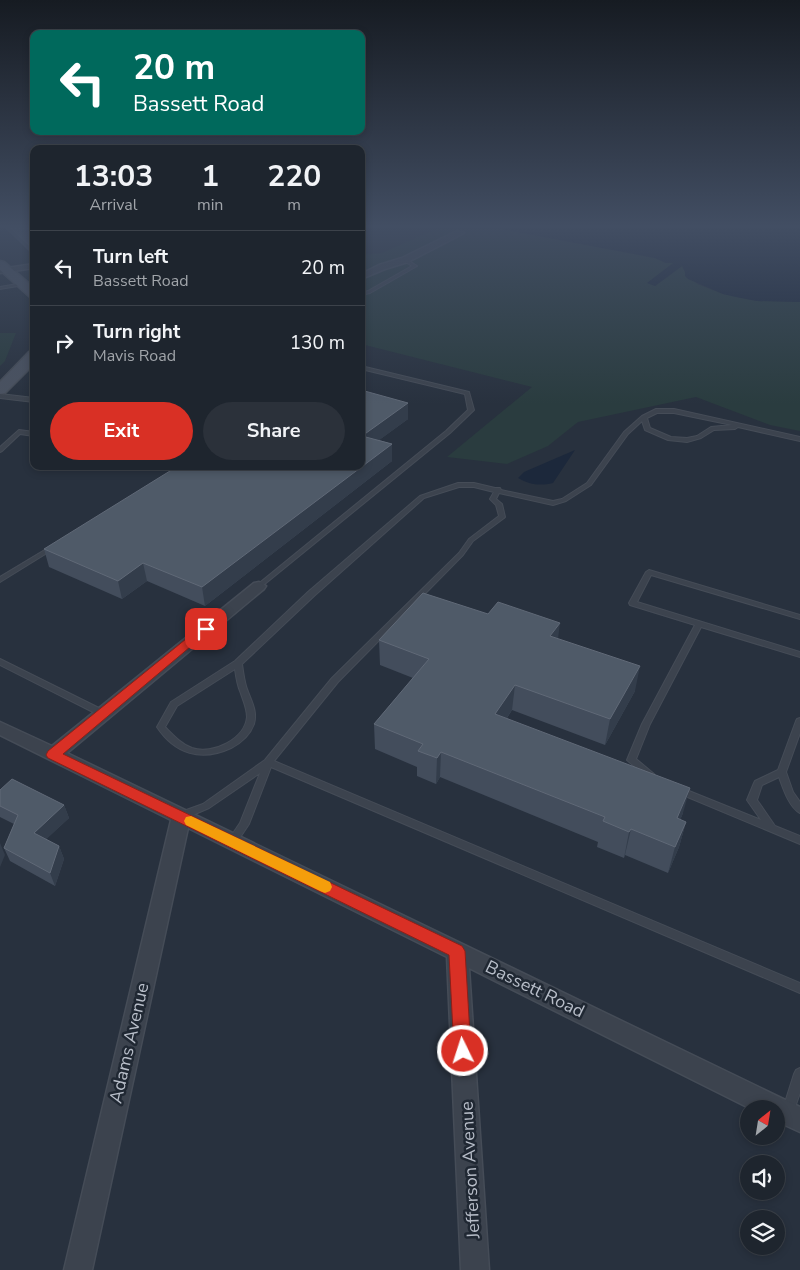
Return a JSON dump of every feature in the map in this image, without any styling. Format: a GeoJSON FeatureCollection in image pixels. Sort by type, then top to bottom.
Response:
{"type":"FeatureCollection","features":[{"type":"Feature","properties":{"kind":"main road"},"geometry":{"type":"LineString","coordinates":[[0,390],[30,359]]}},
{"type":"Feature","properties":{"kind":"street"},"geometry":{"type":"LineString","coordinates":[[53,755],[259,586]]}},
{"type":"Feature","properties":{"kind":"street","name":"Bassett Road"},"geometry":{"type":"LineString","coordinates":[[0,728],[794,1117]]}},
{"type":"Feature","properties":{"kind":"street","name":"Adams Avenue"},"geometry":{"type":"LineString","coordinates":[[78,1270],[181,816]]}},
{"type":"Feature","properties":{"kind":"street","name":"Jefferson Avenue"},"geometry":{"type":"LineString","coordinates":[[457,951],[475,1270]]}},
{"type":"Feature","properties":{"kind":"lane"},"geometry":{"type":"LineString","coordinates":[[0,288],[16,285]]}},
{"type":"Feature","properties":{"kind":"lane"},"geometry":{"type":"LineString","coordinates":[[365,293],[381,285]]}},
{"type":"Feature","properties":{"kind":"lane"},"geometry":{"type":"LineString","coordinates":[[259,586],[448,432],[471,410],[467,393],[365,368]]}},
{"type":"Feature","properties":{"kind":"lane"},"geometry":{"type":"LineString","coordinates":[[0,396],[30,400]]}},
{"type":"Feature","properties":{"kind":"lane"},"geometry":{"type":"LineString","coordinates":[[238,663],[241,683],[251,716],[249,725],[239,740],[214,752],[195,752],[175,744],[161,727],[174,704],[238,663],[311,594],[422,497],[458,486],[474,485],[553,503],[564,500],[589,484],[626,434],[644,417],[656,411],[674,411],[800,440]]}},
{"type":"Feature","properties":{"kind":"lane"},"geometry":{"type":"LineString","coordinates":[[644,417],[647,429],[670,439],[688,440],[698,437],[713,428],[745,427]]}},
{"type":"Feature","properties":{"kind":"lane"},"geometry":{"type":"LineString","coordinates":[[0,450],[19,432],[30,433]]}},
{"type":"Feature","properties":{"kind":"lane"},"geometry":{"type":"LineString","coordinates":[[181,816],[206,806],[268,762],[335,680],[462,554],[471,540],[502,517],[499,504],[493,499],[498,490]]}},
{"type":"Feature","properties":{"kind":"lane"},"geometry":{"type":"LineString","coordinates":[[0,580],[62,541]]}},
{"type":"Feature","properties":{"kind":"lane"},"geometry":{"type":"LineString","coordinates":[[800,617],[649,572],[633,603],[800,655]]}},
{"type":"Feature","properties":{"kind":"lane"},"geometry":{"type":"LineString","coordinates":[[658,782],[631,760],[646,724],[699,624]]}},
{"type":"Feature","properties":{"kind":"lane"},"geometry":{"type":"LineString","coordinates":[[0,662],[102,713]]}},
{"type":"Feature","properties":{"kind":"lane"},"geometry":{"type":"LineString","coordinates":[[800,720],[782,772],[789,793],[800,809]]}},
{"type":"Feature","properties":{"kind":"lane"},"geometry":{"type":"LineString","coordinates":[[232,842],[244,824],[268,762]]}},
{"type":"Feature","properties":{"kind":"lane"},"geometry":{"type":"LineString","coordinates":[[268,762],[800,988]]}},
{"type":"Feature","properties":{"kind":"lane"},"geometry":{"type":"LineString","coordinates":[[771,828],[752,800],[758,783],[782,772]]}},
{"type":"Feature","properties":{"kind":"lane"},"geometry":{"type":"LineString","coordinates":[[675,789],[800,840]]}},
{"type":"Feature","properties":{"kind":"lane"},"geometry":{"type":"LineString","coordinates":[[794,1117],[800,1074]]}},
{"type":"Feature","properties":{"kind":"shaded area"},"geometry":{"type":"Polygon","coordinates":[[[365,285],[700,285],[723,294],[757,301],[800,302],[800,431],[770,425],[696,397],[578,422],[548,446],[507,464],[447,457],[532,387],[365,345],[365,285]]]}},
{"type":"Feature","properties":{"kind":"shaded area"},"geometry":{"type":"Polygon","coordinates":[[[0,333],[16,333],[5,361],[0,366],[0,333]]]}},
{"type":"Feature","properties":{"kind":"water"},"geometry":{"type":"Polygon","coordinates":[[[703,285],[800,285],[800,302],[757,301],[723,294],[703,285]]]}},
{"type":"Feature","properties":{"kind":"water"},"geometry":{"type":"Polygon","coordinates":[[[575,450],[553,483],[535,484],[518,478],[524,472],[575,450]]]}},
{"type":"Feature","properties":{"kind":"building"},"geometry":{"type":"Polygon","coordinates":[[[365,391],[408,403],[365,434],[365,391]]]}},
{"type":"Feature","properties":{"kind":"building"},"geometry":{"type":"Polygon","coordinates":[[[365,437],[392,444],[365,464],[365,437]]]}},
{"type":"Feature","properties":{"kind":"building"},"geometry":{"type":"Polygon","coordinates":[[[172,470],[357,470],[202,587],[143,563],[118,581],[44,549],[172,470]]]}},
{"type":"Feature","properties":{"kind":"building"},"geometry":{"type":"Polygon","coordinates":[[[423,593],[488,614],[498,602],[560,623],[550,636],[640,666],[610,719],[515,685],[495,714],[690,788],[677,818],[686,822],[675,847],[631,829],[629,832],[603,821],[605,817],[441,752],[437,758],[418,751],[423,744],[374,724],[429,659],[379,640],[423,593]]]}},
{"type":"Feature","properties":{"kind":"building"},"geometry":{"type":"Polygon","coordinates":[[[12,779],[64,805],[34,833],[59,846],[50,873],[4,848],[18,815],[0,806],[0,790],[12,779]]]}},
{"type":"Feature","properties":{"kind":"slow traffic"},"geometry":{"type":"LineString","coordinates":[[191,821],[325,887]]}},
{"type":"Feature","properties":{"kind":"route"},"geometry":{"type":"LineString","coordinates":[[206,629],[53,755],[457,951],[463,1051]]}}]}
